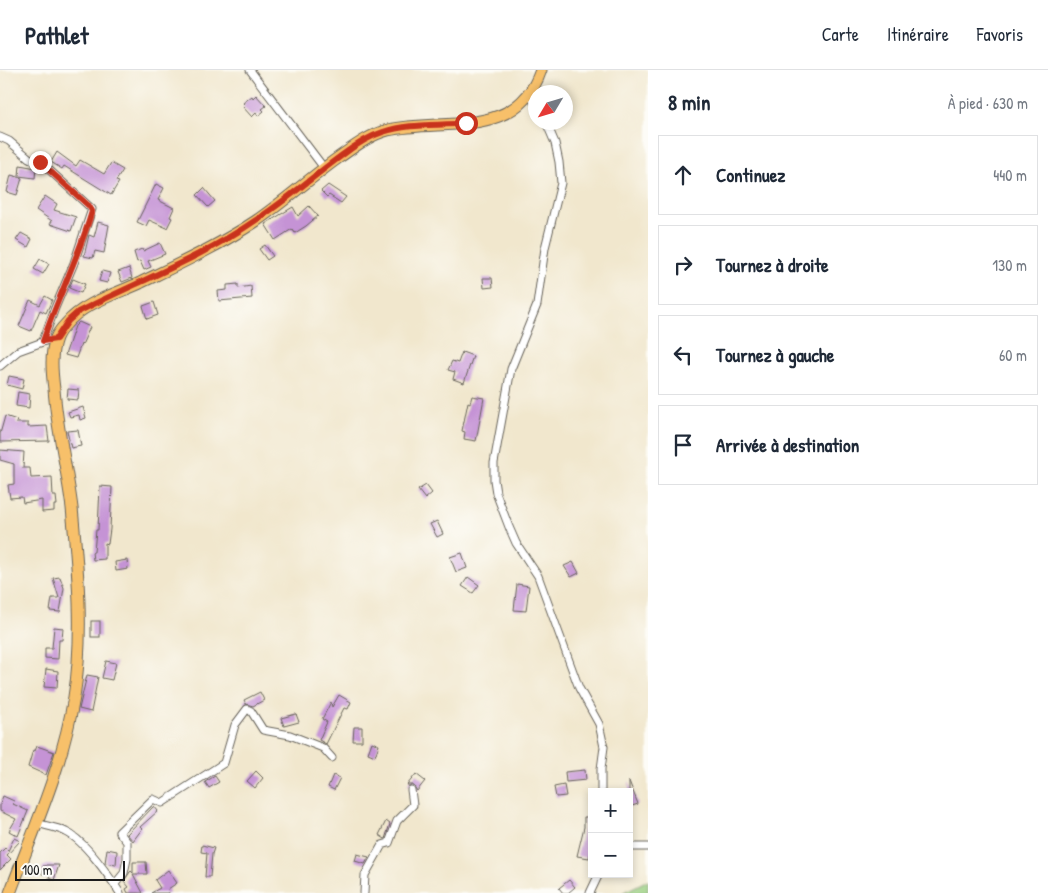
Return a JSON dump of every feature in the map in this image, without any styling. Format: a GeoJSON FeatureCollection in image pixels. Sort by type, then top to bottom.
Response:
{"type":"FeatureCollection","features":[{"type":"Feature","properties":{"kind":"main road"},"geometry":{"type":"LineString","coordinates":[[537,85],[541,70]]}},
{"type":"Feature","properties":{"kind":"main road"},"geometry":{"type":"LineString","coordinates":[[10,893],[63,742],[74,699],[78,668],[78,611],[73,526],[56,418],[52,373],[52,359],[56,339],[68,321],[78,312],[185,261],[238,232],[368,138],[384,131],[408,126],[490,120],[528,102]]}},
{"type":"Feature","properties":{"kind":"street"},"geometry":{"type":"LineString","coordinates":[[250,70],[324,168]]}},
{"type":"Feature","properties":{"kind":"street"},"geometry":{"type":"LineString","coordinates":[[549,130],[560,162],[561,183],[545,248],[536,305],[511,369],[494,463],[494,480],[496,492],[508,527],[520,551],[538,576],[579,688],[599,724],[604,747],[601,788]]}},
{"type":"Feature","properties":{"kind":"street"},"geometry":{"type":"LineString","coordinates":[[0,137],[9,141],[29,158],[46,167],[92,209],[74,263],[43,341]]}},
{"type":"Feature","properties":{"kind":"street"},"geometry":{"type":"LineString","coordinates":[[0,366],[18,351],[43,341],[56,339]]}},
{"type":"Feature","properties":{"kind":"street"},"geometry":{"type":"LineString","coordinates":[[114,884],[124,872],[127,859],[128,842],[119,832],[153,799],[162,803],[224,763],[235,724],[247,709],[251,711],[263,730],[290,735],[323,748],[332,758]]}},
{"type":"Feature","properties":{"kind":"street"},"geometry":{"type":"LineString","coordinates":[[364,893],[365,874],[382,845],[389,843],[397,821],[413,804],[410,790]]}},
{"type":"Feature","properties":{"kind":"street"},"geometry":{"type":"LineString","coordinates":[[36,823],[61,830],[74,837],[93,857],[120,893]]}},
{"type":"Feature","properties":{"kind":"street"},"geometry":{"type":"LineString","coordinates":[[633,847],[648,846]]}},
{"type":"Feature","properties":{"kind":"street"},"geometry":{"type":"LineString","coordinates":[[590,893],[597,878]]}},
{"type":"Feature","properties":{"kind":"green space"},"geometry":{"type":"Polygon","coordinates":[[[648,880],[648,893],[622,893],[648,880]]]}},
{"type":"Feature","properties":{"kind":"building"},"geometry":{"type":"Polygon","coordinates":[[[256,95],[266,106],[262,109],[264,111],[258,116],[256,113],[252,117],[243,107],[245,105],[243,103],[256,95]]]}},
{"type":"Feature","properties":{"kind":"building"},"geometry":{"type":"Polygon","coordinates":[[[57,152],[76,166],[80,160],[104,174],[111,163],[123,170],[116,181],[119,182],[111,195],[64,166],[62,169],[51,162],[57,152]]]}},
{"type":"Feature","properties":{"kind":"building"},"geometry":{"type":"Polygon","coordinates":[[[20,165],[36,168],[35,178],[19,176],[20,165]]]}},
{"type":"Feature","properties":{"kind":"building"},"geometry":{"type":"Polygon","coordinates":[[[11,175],[22,178],[17,195],[7,192],[11,175]]]}},
{"type":"Feature","properties":{"kind":"building"},"geometry":{"type":"Polygon","coordinates":[[[156,184],[164,188],[158,200],[174,208],[167,228],[149,220],[146,226],[137,222],[156,184]]]}},
{"type":"Feature","properties":{"kind":"building"},"geometry":{"type":"Polygon","coordinates":[[[328,185],[346,197],[341,203],[329,195],[327,197],[321,191],[328,185]]]}},
{"type":"Feature","properties":{"kind":"building"},"geometry":{"type":"Polygon","coordinates":[[[204,188],[215,201],[208,207],[197,195],[204,188]]]}},
{"type":"Feature","properties":{"kind":"building"},"geometry":{"type":"Polygon","coordinates":[[[45,196],[57,204],[54,210],[76,217],[71,231],[50,224],[52,221],[36,210],[45,196]]]}},
{"type":"Feature","properties":{"kind":"building"},"geometry":{"type":"Polygon","coordinates":[[[309,206],[318,216],[295,233],[292,229],[275,240],[265,224],[293,207],[298,216],[309,206]]]}},
{"type":"Feature","properties":{"kind":"building"},"geometry":{"type":"Polygon","coordinates":[[[98,222],[109,225],[104,253],[95,251],[93,258],[84,256],[89,235],[94,237],[98,222]]]}},
{"type":"Feature","properties":{"kind":"building"},"geometry":{"type":"Polygon","coordinates":[[[21,233],[32,239],[28,247],[16,240],[21,233]]]}},
{"type":"Feature","properties":{"kind":"building"},"geometry":{"type":"Polygon","coordinates":[[[160,243],[165,254],[148,261],[151,267],[144,270],[140,261],[137,262],[134,252],[142,249],[143,251],[160,243]]]}},
{"type":"Feature","properties":{"kind":"building"},"geometry":{"type":"Polygon","coordinates":[[[265,245],[273,256],[267,260],[259,249],[265,245]]]}},
{"type":"Feature","properties":{"kind":"building"},"geometry":{"type":"Polygon","coordinates":[[[40,259],[49,264],[43,274],[34,269],[40,259]]]}},
{"type":"Feature","properties":{"kind":"building"},"geometry":{"type":"Polygon","coordinates":[[[129,268],[132,278],[122,282],[118,272],[129,268]]]}},
{"type":"Feature","properties":{"kind":"building"},"geometry":{"type":"Polygon","coordinates":[[[102,271],[110,273],[107,283],[99,281],[102,271]]]}},
{"type":"Feature","properties":{"kind":"building"},"geometry":{"type":"Polygon","coordinates":[[[483,278],[492,278],[493,287],[484,288],[483,278]]]}},
{"type":"Feature","properties":{"kind":"building"},"geometry":{"type":"Polygon","coordinates":[[[73,279],[85,284],[81,293],[69,288],[73,279]]]}},
{"type":"Feature","properties":{"kind":"building"},"geometry":{"type":"Polygon","coordinates":[[[238,284],[238,288],[251,286],[252,298],[219,301],[218,291],[227,290],[227,285],[238,284]]]}},
{"type":"Feature","properties":{"kind":"building"},"geometry":{"type":"Polygon","coordinates":[[[45,296],[52,300],[46,313],[40,310],[31,331],[19,326],[30,300],[40,305],[45,296]]]}},
{"type":"Feature","properties":{"kind":"building"},"geometry":{"type":"Polygon","coordinates":[[[154,302],[158,315],[147,319],[143,306],[154,302]]]}},
{"type":"Feature","properties":{"kind":"building"},"geometry":{"type":"Polygon","coordinates":[[[79,322],[90,327],[76,358],[65,355],[75,326],[79,322]]]}},
{"type":"Feature","properties":{"kind":"building"},"geometry":{"type":"Polygon","coordinates":[[[462,352],[473,356],[464,383],[453,379],[455,372],[448,370],[452,361],[458,363],[462,352]]]}},
{"type":"Feature","properties":{"kind":"building"},"geometry":{"type":"Polygon","coordinates":[[[9,376],[24,379],[22,389],[7,385],[9,376]]]}},
{"type":"Feature","properties":{"kind":"building"},"geometry":{"type":"Polygon","coordinates":[[[68,389],[79,390],[78,400],[67,399],[68,389]]]}},
{"type":"Feature","properties":{"kind":"building"},"geometry":{"type":"Polygon","coordinates":[[[18,392],[30,394],[29,408],[16,406],[18,392]]]}},
{"type":"Feature","properties":{"kind":"building"},"geometry":{"type":"Polygon","coordinates":[[[472,396],[484,398],[476,441],[464,439],[465,432],[462,431],[468,402],[470,403],[472,396]]]}},
{"type":"Feature","properties":{"kind":"building"},"geometry":{"type":"Polygon","coordinates":[[[83,407],[86,418],[80,420],[79,415],[70,417],[68,412],[83,407]]]}},
{"type":"Feature","properties":{"kind":"building"},"geometry":{"type":"Polygon","coordinates":[[[5,416],[17,420],[16,423],[28,423],[28,427],[47,426],[49,441],[0,442],[0,434],[5,416]]]}},
{"type":"Feature","properties":{"kind":"building"},"geometry":{"type":"Polygon","coordinates":[[[78,430],[81,446],[71,448],[67,431],[78,430]]]}},
{"type":"Feature","properties":{"kind":"building"},"geometry":{"type":"Polygon","coordinates":[[[0,450],[24,452],[23,468],[30,468],[31,478],[52,477],[53,496],[56,496],[57,505],[54,505],[54,511],[42,512],[42,500],[23,503],[22,497],[10,498],[8,485],[14,484],[14,464],[0,460],[0,450]]]}},
{"type":"Feature","properties":{"kind":"building"},"geometry":{"type":"Polygon","coordinates":[[[426,485],[432,493],[425,499],[418,490],[426,485]]]}},
{"type":"Feature","properties":{"kind":"building"},"geometry":{"type":"Polygon","coordinates":[[[100,486],[112,487],[110,529],[108,544],[105,543],[105,559],[93,560],[92,552],[94,552],[96,530],[98,530],[100,486]]]}},
{"type":"Feature","properties":{"kind":"building"},"geometry":{"type":"Polygon","coordinates":[[[437,521],[443,534],[437,537],[430,524],[437,521]]]}},
{"type":"Feature","properties":{"kind":"building"},"geometry":{"type":"Polygon","coordinates":[[[462,553],[467,568],[456,572],[450,557],[462,553]]]}},
{"type":"Feature","properties":{"kind":"building"},"geometry":{"type":"Polygon","coordinates":[[[127,560],[128,569],[116,571],[115,562],[127,560]]]}},
{"type":"Feature","properties":{"kind":"building"},"geometry":{"type":"Polygon","coordinates":[[[573,562],[579,573],[571,577],[564,566],[573,562]]]}},
{"type":"Feature","properties":{"kind":"building"},"geometry":{"type":"Polygon","coordinates":[[[60,577],[64,588],[60,612],[50,611],[52,598],[59,598],[53,578],[60,577]]]}},
{"type":"Feature","properties":{"kind":"building"},"geometry":{"type":"Polygon","coordinates":[[[468,577],[479,585],[473,593],[462,586],[468,577]]]}},
{"type":"Feature","properties":{"kind":"building"},"geometry":{"type":"Polygon","coordinates":[[[517,584],[529,586],[526,611],[514,610],[517,584]]]}},
{"type":"Feature","properties":{"kind":"building"},"geometry":{"type":"Polygon","coordinates":[[[91,621],[100,621],[100,637],[91,637],[91,621]]]}},
{"type":"Feature","properties":{"kind":"building"},"geometry":{"type":"Polygon","coordinates":[[[54,627],[63,628],[62,640],[59,640],[58,659],[45,658],[45,648],[52,648],[54,627]]]}},
{"type":"Feature","properties":{"kind":"building"},"geometry":{"type":"Polygon","coordinates":[[[106,661],[116,663],[112,680],[102,678],[106,661]]]}},
{"type":"Feature","properties":{"kind":"building"},"geometry":{"type":"Polygon","coordinates":[[[46,669],[58,671],[57,688],[44,687],[46,669]]]}},
{"type":"Feature","properties":{"kind":"building"},"geometry":{"type":"Polygon","coordinates":[[[87,675],[98,677],[91,712],[79,709],[87,675]]]}},
{"type":"Feature","properties":{"kind":"building"},"geometry":{"type":"Polygon","coordinates":[[[260,692],[264,700],[253,706],[246,704],[244,700],[260,692]]]}},
{"type":"Feature","properties":{"kind":"building"},"geometry":{"type":"Polygon","coordinates":[[[339,695],[351,702],[348,709],[344,708],[326,744],[319,740],[327,722],[322,719],[331,702],[332,707],[339,695]]]}},
{"type":"Feature","properties":{"kind":"building"},"geometry":{"type":"Polygon","coordinates":[[[296,714],[299,722],[284,726],[281,718],[296,714]]]}},
{"type":"Feature","properties":{"kind":"building"},"geometry":{"type":"Polygon","coordinates":[[[354,727],[362,727],[362,741],[353,741],[354,727]]]}},
{"type":"Feature","properties":{"kind":"building"},"geometry":{"type":"Polygon","coordinates":[[[372,742],[379,745],[375,756],[368,753],[372,742]]]}},
{"type":"Feature","properties":{"kind":"building"},"geometry":{"type":"Polygon","coordinates":[[[37,746],[54,752],[46,775],[28,767],[33,750],[35,751],[37,746]]]}},
{"type":"Feature","properties":{"kind":"building"},"geometry":{"type":"Polygon","coordinates":[[[585,770],[586,780],[566,782],[565,772],[585,770]]]}},
{"type":"Feature","properties":{"kind":"building"},"geometry":{"type":"Polygon","coordinates":[[[256,771],[263,778],[255,788],[247,781],[256,771]]]}},
{"type":"Feature","properties":{"kind":"building"},"geometry":{"type":"Polygon","coordinates":[[[416,774],[425,781],[417,791],[413,785],[407,785],[416,774]]]}},
{"type":"Feature","properties":{"kind":"building"},"geometry":{"type":"Polygon","coordinates":[[[333,775],[340,778],[334,790],[328,787],[333,775]]]}},
{"type":"Feature","properties":{"kind":"building"},"geometry":{"type":"Polygon","coordinates":[[[215,776],[219,782],[209,788],[205,782],[215,776]]]}},
{"type":"Feature","properties":{"kind":"building"},"geometry":{"type":"Polygon","coordinates":[[[564,785],[566,796],[556,797],[554,787],[564,785]]]}},
{"type":"Feature","properties":{"kind":"building"},"geometry":{"type":"Polygon","coordinates":[[[633,791],[638,804],[633,806],[633,791]]]}},
{"type":"Feature","properties":{"kind":"building"},"geometry":{"type":"Polygon","coordinates":[[[3,796],[14,801],[13,804],[28,811],[18,836],[9,831],[16,819],[0,811],[3,796]]]}},
{"type":"Feature","properties":{"kind":"building"},"geometry":{"type":"Polygon","coordinates":[[[154,806],[158,811],[140,827],[142,829],[133,841],[127,834],[154,806]]]}},
{"type":"Feature","properties":{"kind":"building"},"geometry":{"type":"Polygon","coordinates":[[[584,817],[588,817],[588,858],[577,856],[584,827],[584,817]]]}},
{"type":"Feature","properties":{"kind":"building"},"geometry":{"type":"Polygon","coordinates":[[[386,821],[390,824],[385,839],[379,835],[386,821]]]}},
{"type":"Feature","properties":{"kind":"building"},"geometry":{"type":"Polygon","coordinates":[[[14,838],[20,841],[7,855],[11,859],[0,870],[0,853],[5,848],[8,851],[14,838]]]}},
{"type":"Feature","properties":{"kind":"building"},"geometry":{"type":"Polygon","coordinates":[[[202,845],[214,848],[210,877],[205,877],[207,853],[201,852],[202,845]]]}},
{"type":"Feature","properties":{"kind":"building"},"geometry":{"type":"Polygon","coordinates":[[[107,849],[117,851],[116,865],[105,863],[107,849]]]}},
{"type":"Feature","properties":{"kind":"building"},"geometry":{"type":"Polygon","coordinates":[[[357,854],[369,857],[365,864],[355,861],[357,854]]]}},
{"type":"Feature","properties":{"kind":"building"},"geometry":{"type":"Polygon","coordinates":[[[133,862],[146,862],[147,874],[133,874],[143,893],[128,893],[126,889],[129,887],[124,881],[131,871],[133,873],[133,862]]]}},
{"type":"Feature","properties":{"kind":"building"},"geometry":{"type":"Polygon","coordinates":[[[59,865],[54,880],[49,878],[50,874],[42,874],[43,866],[59,865]]]}},
{"type":"Feature","properties":{"kind":"building"},"geometry":{"type":"Polygon","coordinates":[[[168,870],[177,883],[168,889],[169,893],[151,893],[160,888],[155,880],[168,870]]]}},
{"type":"Feature","properties":{"kind":"building"},"geometry":{"type":"Polygon","coordinates":[[[569,880],[575,887],[568,893],[563,893],[559,888],[569,880]]]}},
{"type":"Feature","properties":{"kind":"route"},"geometry":{"type":"LineString","coordinates":[[40,162],[92,209],[74,263],[43,341],[56,339],[68,321],[78,312],[185,261],[238,232],[368,138],[384,131],[408,126],[466,123]]}}]}
